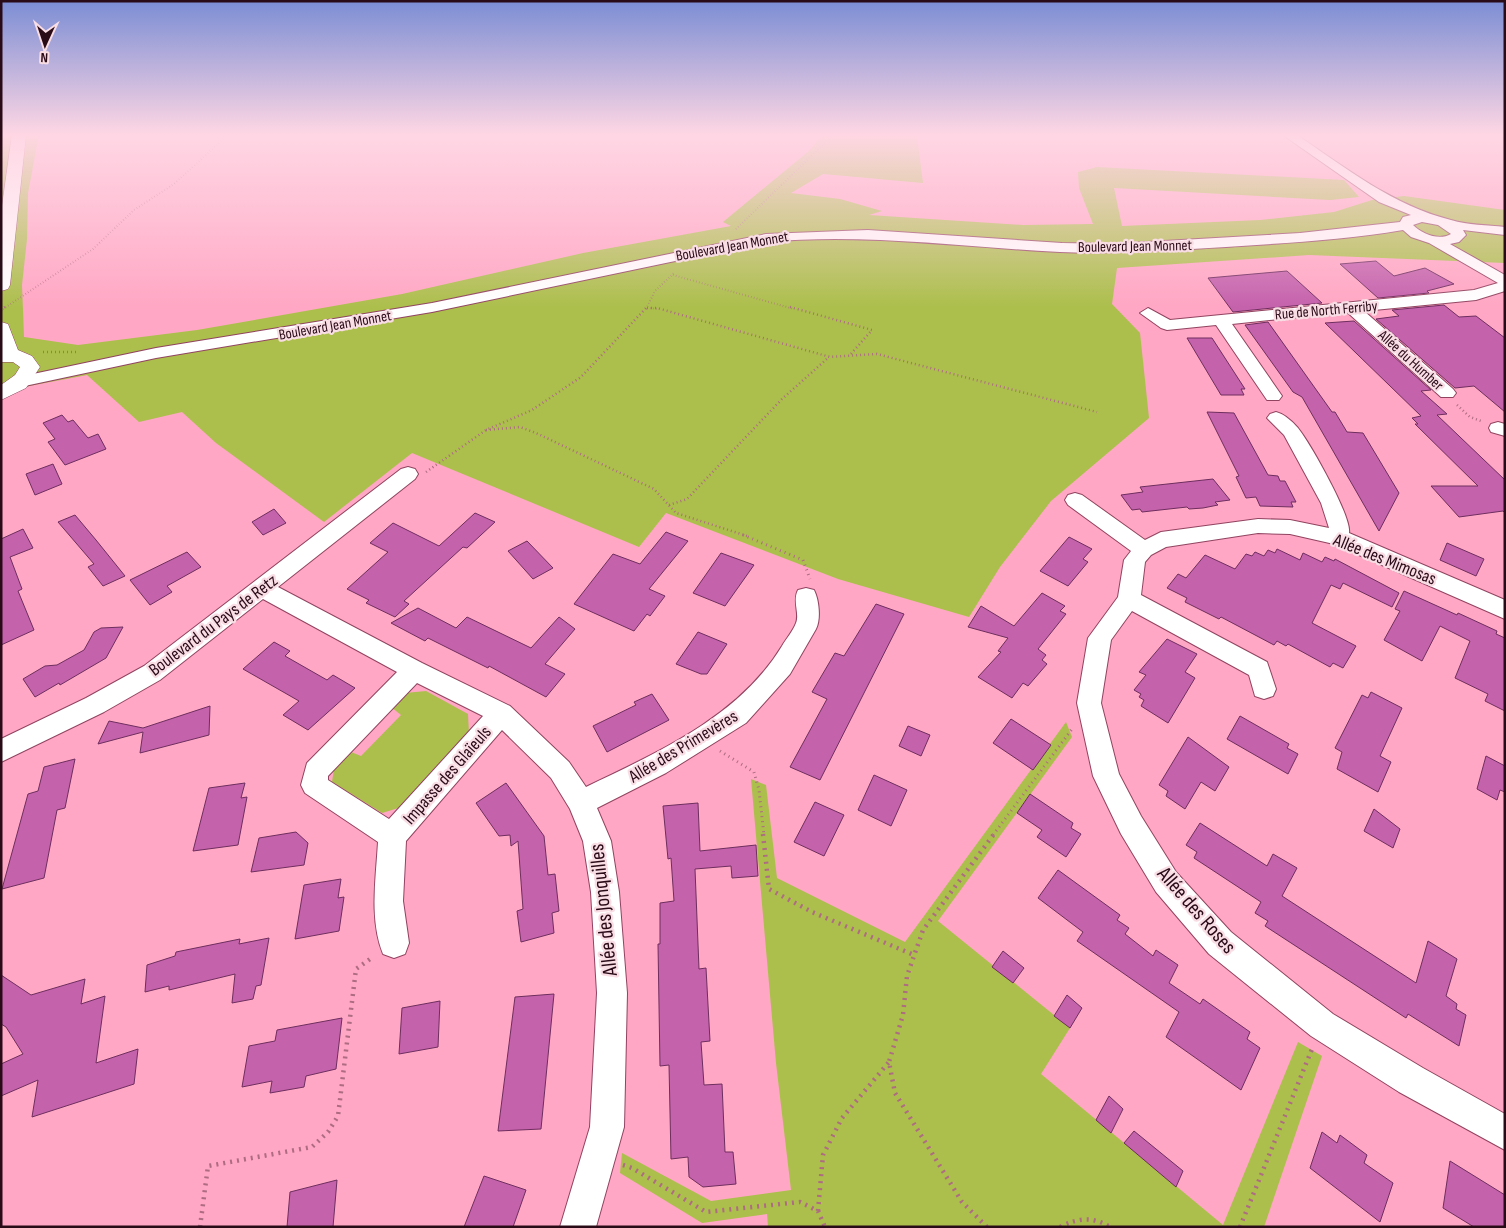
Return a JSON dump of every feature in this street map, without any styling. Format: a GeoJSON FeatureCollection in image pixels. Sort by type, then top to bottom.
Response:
{"type":"FeatureCollection","features":[{"type":"Feature","properties":{"kind":"main road"},"geometry":{"type":"LineString","coordinates":[[1,285],[12,192]]}},
{"type":"Feature","properties":{"kind":"main road"},"geometry":{"type":"LineString","coordinates":[[1,328],[12,357],[30,367],[20,382],[1,393]]}},
{"type":"Feature","properties":{"kind":"street"},"geometry":{"type":"LineString","coordinates":[[1374,192],[1384,199],[1447,224],[1505,232]]}},
{"type":"Feature","properties":{"kind":"street"},"geometry":{"type":"LineString","coordinates":[[1384,199],[1407,223],[1411,232],[1428,238],[1505,281]]}},
{"type":"Feature","properties":{"kind":"street","name":"Boulevard Jean Monnet"},"geometry":{"type":"LineString","coordinates":[[1338,235],[1428,218]]}},
{"type":"Feature","properties":{"kind":"street"},"geometry":{"type":"LineString","coordinates":[[1447,224],[1456,230],[1458,236],[1486,270]]}},
{"type":"Feature","properties":{"kind":"street","name":"Boulevard Jean Monnet"},"geometry":{"type":"LineString","coordinates":[[20,382],[54,373],[134,357],[386,316],[766,238],[833,232],[878,233],[1038,246],[1109,248],[1338,235],[1428,238],[1446,241],[1458,236]]}},
{"type":"Feature","properties":{"kind":"street"},"geometry":{"type":"LineString","coordinates":[[1458,236],[1505,232]]}},
{"type":"Feature","properties":{"kind":"street","name":"Rue de North Ferriby"},"geometry":{"type":"LineString","coordinates":[[1148,313],[1167,325],[1476,295],[1505,286]]}},
{"type":"Feature","properties":{"kind":"street","name":"Allée du Humber"},"geometry":{"type":"LineString","coordinates":[[1352,308],[1447,393]]}},
{"type":"Feature","properties":{"kind":"street"},"geometry":{"type":"LineString","coordinates":[[1221,320],[1273,396]]}},
{"type":"Feature","properties":{"kind":"street","name":"Boulevard Jean Monnet"},"geometry":{"type":"LineString","coordinates":[[12,357],[134,357]]}},
{"type":"Feature","properties":{"kind":"street"},"geometry":{"type":"LineString","coordinates":[[1276,418],[1291,432],[1331,503],[1340,526],[1338,538]]}},
{"type":"Feature","properties":{"kind":"street","name":"Boulevard du Pays de Retz"},"geometry":{"type":"LineString","coordinates":[[1,751],[96,705],[152,673],[408,474]]}},
{"type":"Feature","properties":{"kind":"street"},"geometry":{"type":"LineString","coordinates":[[1075,500],[1144,550],[1135,560],[1129,599],[1259,670],[1264,689]]}},
{"type":"Feature","properties":{"kind":"street","name":"Allée des Mimosas"},"geometry":{"type":"LineString","coordinates":[[1144,550],[1161,540],[1258,526],[1290,527],[1338,538],[1505,610]]}},
{"type":"Feature","properties":{"kind":"street","name":"Allée des Jonquilles"},"geometry":{"type":"LineString","coordinates":[[262,588],[414,670],[501,713],[560,770],[581,802],[598,850],[605,892],[612,993],[606,1127],[578,1227]]}},
{"type":"Feature","properties":{"kind":"street","name":"Allée des Primevères"},"geometry":{"type":"LineString","coordinates":[[581,802],[657,765],[737,716],[782,667],[808,623],[806,596]]}},
{"type":"Feature","properties":{"kind":"street","name":"Allée des Roses"},"geometry":{"type":"LineString","coordinates":[[1129,599],[1100,638],[1090,703],[1094,734],[1106,776],[1131,825],[1166,882],[1220,943],[1322,1025],[1411,1080],[1505,1133]]}},
{"type":"Feature","properties":{"kind":"street","name":"Impasse des Glaïeuls"},"geometry":{"type":"LineString","coordinates":[[392,836],[314,785],[316,771],[414,670]]}},
{"type":"Feature","properties":{"kind":"street","name":"Impasse des Glaïeuls"},"geometry":{"type":"LineString","coordinates":[[394,943],[389,901],[392,836],[501,713]]}},
{"type":"Feature","properties":{"kind":"path"},"geometry":{"type":"LineString","coordinates":[[1,310],[93,249],[134,210],[161,192]]}},
{"type":"Feature","properties":{"kind":"path"},"geometry":{"type":"LineString","coordinates":[[734,230],[773,192]]}},
{"type":"Feature","properties":{"kind":"path"},"geometry":{"type":"LineString","coordinates":[[408,474],[428,472],[486,430],[532,410],[581,377],[647,308],[655,291],[679,267],[678,256]]}},
{"type":"Feature","properties":{"kind":"path"},"geometry":{"type":"LineString","coordinates":[[673,275],[872,330],[850,356]]}},
{"type":"Feature","properties":{"kind":"path"},"geometry":{"type":"LineString","coordinates":[[647,308],[686,316],[830,357],[877,354],[1097,412]]}},
{"type":"Feature","properties":{"kind":"path"},"geometry":{"type":"LineString","coordinates":[[669,505],[687,499],[782,399],[830,357]]}},
{"type":"Feature","properties":{"kind":"path"},"geometry":{"type":"LineString","coordinates":[[1447,393],[1470,417],[1502,429]]}},
{"type":"Feature","properties":{"kind":"path"},"geometry":{"type":"LineString","coordinates":[[486,430],[520,427],[536,433],[654,489],[676,513],[760,540],[803,560],[810,579],[806,596]]}},
{"type":"Feature","properties":{"kind":"path"},"geometry":{"type":"LineString","coordinates":[[824,1227],[818,1211],[823,1154],[842,1118],[889,1062],[903,1015],[907,976],[923,930],[1072,728],[1094,734]]}},
{"type":"Feature","properties":{"kind":"path"},"geometry":{"type":"LineString","coordinates":[[701,738],[754,772],[759,790],[769,889],[812,912],[914,955]]}},
{"type":"Feature","properties":{"kind":"path"},"geometry":{"type":"LineString","coordinates":[[200,1227],[208,1166],[312,1147],[328,1132],[338,1116],[356,969],[394,943]]}},
{"type":"Feature","properties":{"kind":"path"},"geometry":{"type":"LineString","coordinates":[[1240,1227],[1322,1025]]}},
{"type":"Feature","properties":{"kind":"path"},"geometry":{"type":"LineString","coordinates":[[889,1062],[895,1093],[962,1202],[987,1227]]}},
{"type":"Feature","properties":{"kind":"path"},"geometry":{"type":"LineString","coordinates":[[598,1157],[632,1168],[706,1212],[800,1202],[818,1211]]}},
{"type":"Feature","properties":{"kind":"path"},"geometry":{"type":"LineString","coordinates":[[1060,1227],[1078,1218],[1103,1221],[1110,1227]]}},
{"type":"Feature","properties":{"kind":"green space"},"geometry":{"type":"Polygon","coordinates":[[[1,192],[28,192],[27,239],[22,285],[24,337],[78,345],[197,330],[402,294],[583,253],[731,226],[723,222],[759,192],[792,192],[840,199],[882,211],[869,215],[1023,225],[1093,224],[1081,192],[1115,192],[1122,226],[1260,220],[1334,212],[1372,200],[1404,196],[1505,210],[1505,263],[1309,255],[1117,268],[1112,304],[1140,333],[1149,418],[1051,501],[1000,567],[969,617],[838,579],[666,513],[639,547],[412,453],[324,522],[216,443],[182,412],[139,422],[87,375],[29,386],[1,399],[1,192]]]}},
{"type":"Feature","properties":{"kind":"green space"},"geometry":{"type":"Polygon","coordinates":[[[1192,192],[1355,192],[1359,197],[1330,200],[1192,192]]]}},
{"type":"Feature","properties":{"kind":"green space"},"geometry":{"type":"Polygon","coordinates":[[[426,691],[468,714],[469,734],[408,805],[382,813],[332,782],[335,762],[346,750],[361,756],[401,715],[391,707],[405,693],[426,691]]]}},
{"type":"Feature","properties":{"kind":"green space"},"geometry":{"type":"Polygon","coordinates":[[[1066,722],[1072,737],[938,921],[1070,1028],[1041,1074],[1223,1225],[1298,1042],[1322,1056],[1264,1227],[768,1227],[767,1214],[702,1223],[620,1173],[622,1153],[711,1201],[791,1190],[776,1063],[751,779],[766,785],[777,878],[905,942],[1066,722]]]}},
{"type":"Feature","properties":{"kind":"building"},"geometry":{"type":"Polygon","coordinates":[[[1376,261],[1394,276],[1425,268],[1454,284],[1427,291],[1429,293],[1378,298],[1340,264],[1376,261]]]}},
{"type":"Feature","properties":{"kind":"building"},"geometry":{"type":"Polygon","coordinates":[[[1287,271],[1322,303],[1233,312],[1208,278],[1287,271]]]}},
{"type":"Feature","properties":{"kind":"building"},"geometry":{"type":"Polygon","coordinates":[[[1444,305],[1459,317],[1476,316],[1505,338],[1505,412],[1474,386],[1455,388],[1376,319],[1399,316],[1392,310],[1444,305]]]}},
{"type":"Feature","properties":{"kind":"building"},"geometry":{"type":"Polygon","coordinates":[[[1354,321],[1431,390],[1421,391],[1447,414],[1437,415],[1505,480],[1505,513],[1503,511],[1459,517],[1431,486],[1478,486],[1415,424],[1418,424],[1412,418],[1421,416],[1325,323],[1354,321]]]}},
{"type":"Feature","properties":{"kind":"building"},"geometry":{"type":"Polygon","coordinates":[[[1268,322],[1332,412],[1335,412],[1347,432],[1363,433],[1399,493],[1379,531],[1302,397],[1293,392],[1245,325],[1268,322]]]}},
{"type":"Feature","properties":{"kind":"building"},"geometry":{"type":"Polygon","coordinates":[[[1187,338],[1212,338],[1245,389],[1241,389],[1244,395],[1221,395],[1187,338]]]}},
{"type":"Feature","properties":{"kind":"building"},"geometry":{"type":"Polygon","coordinates":[[[1207,412],[1234,413],[1268,475],[1278,476],[1280,481],[1285,481],[1296,502],[1291,502],[1293,507],[1260,506],[1256,497],[1246,498],[1236,477],[1239,476],[1207,412]]]}},
{"type":"Feature","properties":{"kind":"building"},"geometry":{"type":"Polygon","coordinates":[[[62,415],[68,422],[73,420],[88,438],[98,434],[106,449],[65,465],[48,442],[55,439],[43,423],[62,415]]]}},
{"type":"Feature","properties":{"kind":"building"},"geometry":{"type":"Polygon","coordinates":[[[53,464],[62,484],[35,495],[26,474],[53,464]]]}},
{"type":"Feature","properties":{"kind":"building"},"geometry":{"type":"Polygon","coordinates":[[[1213,479],[1230,500],[1215,502],[1218,505],[1203,508],[1189,509],[1187,507],[1142,512],[1140,509],[1132,510],[1121,495],[1143,492],[1140,487],[1213,479]]]}},
{"type":"Feature","properties":{"kind":"building"},"geometry":{"type":"Polygon","coordinates":[[[274,509],[286,523],[263,535],[252,522],[274,509]]]}},
{"type":"Feature","properties":{"kind":"building"},"geometry":{"type":"Polygon","coordinates":[[[475,513],[495,522],[467,548],[463,547],[404,601],[409,604],[395,617],[366,603],[369,600],[347,589],[388,552],[370,543],[393,523],[439,546],[475,513]]]}},
{"type":"Feature","properties":{"kind":"building"},"geometry":{"type":"Polygon","coordinates":[[[75,515],[125,576],[103,586],[88,567],[94,564],[58,522],[75,515]]]}},
{"type":"Feature","properties":{"kind":"building"},"geometry":{"type":"Polygon","coordinates":[[[23,529],[33,548],[10,557],[22,589],[18,591],[34,630],[1,645],[1,539],[23,529]]]}},
{"type":"Feature","properties":{"kind":"building"},"geometry":{"type":"Polygon","coordinates":[[[666,532],[688,541],[649,589],[665,596],[650,616],[647,614],[634,631],[574,604],[613,554],[640,564],[666,532]]]}},
{"type":"Feature","properties":{"kind":"building"},"geometry":{"type":"Polygon","coordinates":[[[1069,537],[1092,549],[1083,559],[1088,562],[1068,586],[1040,571],[1069,537]]]}},
{"type":"Feature","properties":{"kind":"building"},"geometry":{"type":"Polygon","coordinates":[[[527,541],[553,568],[533,579],[508,551],[527,541]]]}},
{"type":"Feature","properties":{"kind":"building"},"geometry":{"type":"Polygon","coordinates":[[[1447,543],[1484,559],[1476,576],[1440,560],[1447,543]]]}},
{"type":"Feature","properties":{"kind":"building"},"geometry":{"type":"Polygon","coordinates":[[[1277,549],[1300,560],[1303,553],[1322,562],[1325,557],[1334,561],[1335,559],[1399,593],[1392,607],[1343,583],[1340,589],[1331,585],[1312,623],[1356,646],[1343,668],[1333,663],[1330,667],[1288,644],[1286,646],[1277,641],[1274,645],[1221,617],[1219,619],[1185,602],[1187,598],[1167,588],[1178,574],[1186,578],[1205,555],[1235,569],[1246,554],[1252,556],[1255,552],[1264,556],[1268,550],[1275,553],[1277,549]]]}},
{"type":"Feature","properties":{"kind":"building"},"geometry":{"type":"Polygon","coordinates":[[[187,552],[201,567],[167,586],[172,592],[150,605],[130,580],[187,552]]]}},
{"type":"Feature","properties":{"kind":"building"},"geometry":{"type":"Polygon","coordinates":[[[721,553],[754,565],[725,606],[693,593],[721,553]]]}},
{"type":"Feature","properties":{"kind":"building"},"geometry":{"type":"Polygon","coordinates":[[[1404,591],[1497,631],[1496,634],[1505,638],[1505,711],[1485,701],[1488,694],[1455,678],[1470,641],[1440,626],[1422,661],[1384,640],[1400,611],[1395,609],[1404,591]]]}},
{"type":"Feature","properties":{"kind":"building"},"geometry":{"type":"Polygon","coordinates":[[[1042,593],[1065,606],[1060,611],[1066,614],[1038,649],[1046,655],[1042,660],[1047,664],[1028,686],[1023,683],[1012,698],[978,677],[1001,652],[998,651],[1008,638],[968,627],[981,606],[1014,626],[1042,593]]]}},
{"type":"Feature","properties":{"kind":"building"},"geometry":{"type":"Polygon","coordinates":[[[876,604],[904,614],[820,780],[790,767],[827,699],[812,692],[835,653],[844,656],[876,604]]]}},
{"type":"Feature","properties":{"kind":"building"},"geometry":{"type":"Polygon","coordinates":[[[418,608],[456,628],[467,617],[531,648],[559,617],[575,629],[545,664],[565,674],[546,697],[489,666],[488,668],[428,638],[425,641],[391,623],[418,608]]]}},
{"type":"Feature","properties":{"kind":"building"},"geometry":{"type":"Polygon","coordinates":[[[123,627],[106,658],[60,685],[59,683],[35,697],[23,679],[45,666],[57,665],[84,650],[94,632],[101,628],[123,627]]]}},
{"type":"Feature","properties":{"kind":"building"},"geometry":{"type":"Polygon","coordinates":[[[698,632],[727,644],[707,674],[701,674],[676,664],[698,632]]]}},
{"type":"Feature","properties":{"kind":"building"},"geometry":{"type":"Polygon","coordinates":[[[1167,639],[1197,654],[1185,672],[1195,678],[1168,723],[1141,706],[1144,700],[1139,697],[1141,694],[1134,690],[1146,675],[1139,672],[1167,639]]]}},
{"type":"Feature","properties":{"kind":"building"},"geometry":{"type":"Polygon","coordinates":[[[274,642],[290,651],[285,656],[327,680],[333,675],[355,688],[308,730],[283,715],[299,701],[243,669],[274,642]]]}},
{"type":"Feature","properties":{"kind":"building"},"geometry":{"type":"Polygon","coordinates":[[[1371,692],[1402,708],[1380,756],[1391,762],[1378,792],[1337,769],[1342,752],[1335,748],[1362,695],[1368,698],[1371,692]]]}},
{"type":"Feature","properties":{"kind":"building"},"geometry":{"type":"Polygon","coordinates":[[[652,694],[669,720],[607,752],[593,726],[636,705],[634,702],[652,694]]]}},
{"type":"Feature","properties":{"kind":"building"},"geometry":{"type":"Polygon","coordinates":[[[210,706],[209,735],[140,753],[143,732],[98,744],[109,721],[143,728],[210,706]]]}},
{"type":"Feature","properties":{"kind":"building"},"geometry":{"type":"Polygon","coordinates":[[[1240,716],[1289,744],[1287,748],[1298,754],[1288,774],[1227,739],[1240,716]]]}},
{"type":"Feature","properties":{"kind":"building"},"geometry":{"type":"Polygon","coordinates":[[[1011,719],[1051,745],[1033,770],[993,743],[1011,719]]]}},
{"type":"Feature","properties":{"kind":"building"},"geometry":{"type":"Polygon","coordinates":[[[908,726],[930,735],[921,756],[899,746],[908,726]]]}},
{"type":"Feature","properties":{"kind":"building"},"geometry":{"type":"Polygon","coordinates":[[[1188,737],[1229,767],[1215,791],[1201,782],[1185,809],[1166,796],[1168,791],[1159,785],[1188,737]]]}},
{"type":"Feature","properties":{"kind":"building"},"geometry":{"type":"Polygon","coordinates":[[[1486,756],[1505,766],[1505,792],[1500,790],[1497,800],[1477,789],[1486,756]]]}},
{"type":"Feature","properties":{"kind":"building"},"geometry":{"type":"Polygon","coordinates":[[[75,759],[65,808],[57,810],[44,878],[2,889],[28,794],[38,791],[44,767],[75,759]]]}},
{"type":"Feature","properties":{"kind":"building"},"geometry":{"type":"Polygon","coordinates":[[[874,775],[907,790],[891,826],[858,810],[874,775]]]}},
{"type":"Feature","properties":{"kind":"building"},"geometry":{"type":"Polygon","coordinates":[[[245,783],[241,798],[247,797],[238,845],[193,851],[209,788],[245,783]]]}},
{"type":"Feature","properties":{"kind":"building"},"geometry":{"type":"Polygon","coordinates":[[[506,783],[544,836],[548,875],[555,874],[559,911],[552,913],[554,933],[521,942],[517,911],[523,909],[518,841],[511,846],[510,835],[499,836],[476,803],[506,783]]]}},
{"type":"Feature","properties":{"kind":"building"},"geometry":{"type":"Polygon","coordinates":[[[1030,794],[1073,823],[1071,828],[1081,834],[1066,857],[1037,837],[1042,830],[1017,813],[1030,794]]]}},
{"type":"Feature","properties":{"kind":"building"},"geometry":{"type":"Polygon","coordinates":[[[815,802],[844,815],[824,856],[794,842],[815,802]]]}},
{"type":"Feature","properties":{"kind":"building"},"geometry":{"type":"Polygon","coordinates":[[[698,803],[700,851],[756,845],[758,876],[732,878],[731,866],[695,869],[699,969],[706,968],[710,1041],[701,1042],[704,1085],[722,1084],[725,1152],[733,1152],[736,1184],[703,1187],[689,1177],[688,1157],[671,1159],[669,1065],[660,1066],[658,944],[660,944],[660,903],[674,901],[671,858],[668,859],[663,806],[698,803]]]}},
{"type":"Feature","properties":{"kind":"building"},"geometry":{"type":"Polygon","coordinates":[[[1374,809],[1400,829],[1393,848],[1364,831],[1374,809]]]}},
{"type":"Feature","properties":{"kind":"building"},"geometry":{"type":"Polygon","coordinates":[[[1200,823],[1267,866],[1273,854],[1297,868],[1282,896],[1416,983],[1428,941],[1457,959],[1446,996],[1457,1004],[1456,1009],[1466,1015],[1459,1046],[1408,1014],[1406,1018],[1265,926],[1268,921],[1255,913],[1261,902],[1194,858],[1197,852],[1186,845],[1200,823]]]}},
{"type":"Feature","properties":{"kind":"building"},"geometry":{"type":"Polygon","coordinates":[[[296,832],[308,843],[304,865],[251,872],[259,838],[296,832]]]}},
{"type":"Feature","properties":{"kind":"building"},"geometry":{"type":"Polygon","coordinates":[[[1058,870],[1120,915],[1117,920],[1129,928],[1125,934],[1153,956],[1156,950],[1178,965],[1169,983],[1200,1004],[1203,999],[1250,1032],[1247,1039],[1260,1048],[1241,1090],[1166,1037],[1179,1012],[1077,941],[1083,932],[1038,898],[1058,870]]]}},
{"type":"Feature","properties":{"kind":"building"},"geometry":{"type":"Polygon","coordinates":[[[341,879],[338,898],[344,897],[339,931],[295,939],[304,885],[341,879]]]}},
{"type":"Feature","properties":{"kind":"building"},"geometry":{"type":"Polygon","coordinates":[[[269,938],[261,985],[256,986],[253,999],[232,1003],[235,974],[169,990],[169,986],[145,992],[147,965],[175,956],[176,952],[240,939],[239,944],[269,938]]]}},
{"type":"Feature","properties":{"kind":"building"},"geometry":{"type":"Polygon","coordinates":[[[1003,951],[1024,968],[1013,983],[992,967],[1003,951]]]}},
{"type":"Feature","properties":{"kind":"building"},"geometry":{"type":"Polygon","coordinates":[[[1,975],[31,995],[85,979],[81,1004],[105,996],[96,1063],[138,1049],[134,1084],[32,1117],[38,1080],[1,1096],[1,1064],[23,1054],[6,1027],[1,1024],[1,975]]]}},
{"type":"Feature","properties":{"kind":"building"},"geometry":{"type":"Polygon","coordinates":[[[554,994],[541,1129],[498,1131],[515,997],[554,994]]]}},
{"type":"Feature","properties":{"kind":"building"},"geometry":{"type":"Polygon","coordinates":[[[1067,995],[1082,1008],[1070,1028],[1054,1016],[1067,995]]]}},
{"type":"Feature","properties":{"kind":"building"},"geometry":{"type":"Polygon","coordinates":[[[440,1001],[438,1047],[399,1054],[402,1008],[440,1001]]]}},
{"type":"Feature","properties":{"kind":"building"},"geometry":{"type":"Polygon","coordinates":[[[342,1018],[336,1069],[306,1076],[304,1087],[270,1093],[272,1081],[242,1087],[249,1046],[275,1041],[277,1030],[342,1018]]]}},
{"type":"Feature","properties":{"kind":"building"},"geometry":{"type":"Polygon","coordinates":[[[1109,1096],[1123,1109],[1111,1133],[1096,1120],[1109,1096]]]}},
{"type":"Feature","properties":{"kind":"building"},"geometry":{"type":"Polygon","coordinates":[[[1134,1131],[1183,1171],[1176,1187],[1124,1143],[1134,1131]]]}},
{"type":"Feature","properties":{"kind":"building"},"geometry":{"type":"Polygon","coordinates":[[[1322,1132],[1337,1143],[1340,1135],[1367,1155],[1364,1163],[1393,1183],[1380,1222],[1310,1168],[1322,1132]]]}},
{"type":"Feature","properties":{"kind":"building"},"geometry":{"type":"Polygon","coordinates":[[[1450,1161],[1505,1195],[1505,1227],[1474,1227],[1443,1208],[1450,1161]]]}},
{"type":"Feature","properties":{"kind":"building"},"geometry":{"type":"Polygon","coordinates":[[[484,1176],[526,1190],[513,1227],[464,1227],[484,1176]]]}},
{"type":"Feature","properties":{"kind":"building"},"geometry":{"type":"Polygon","coordinates":[[[337,1180],[333,1227],[287,1227],[290,1192],[337,1180]]]}}]}
